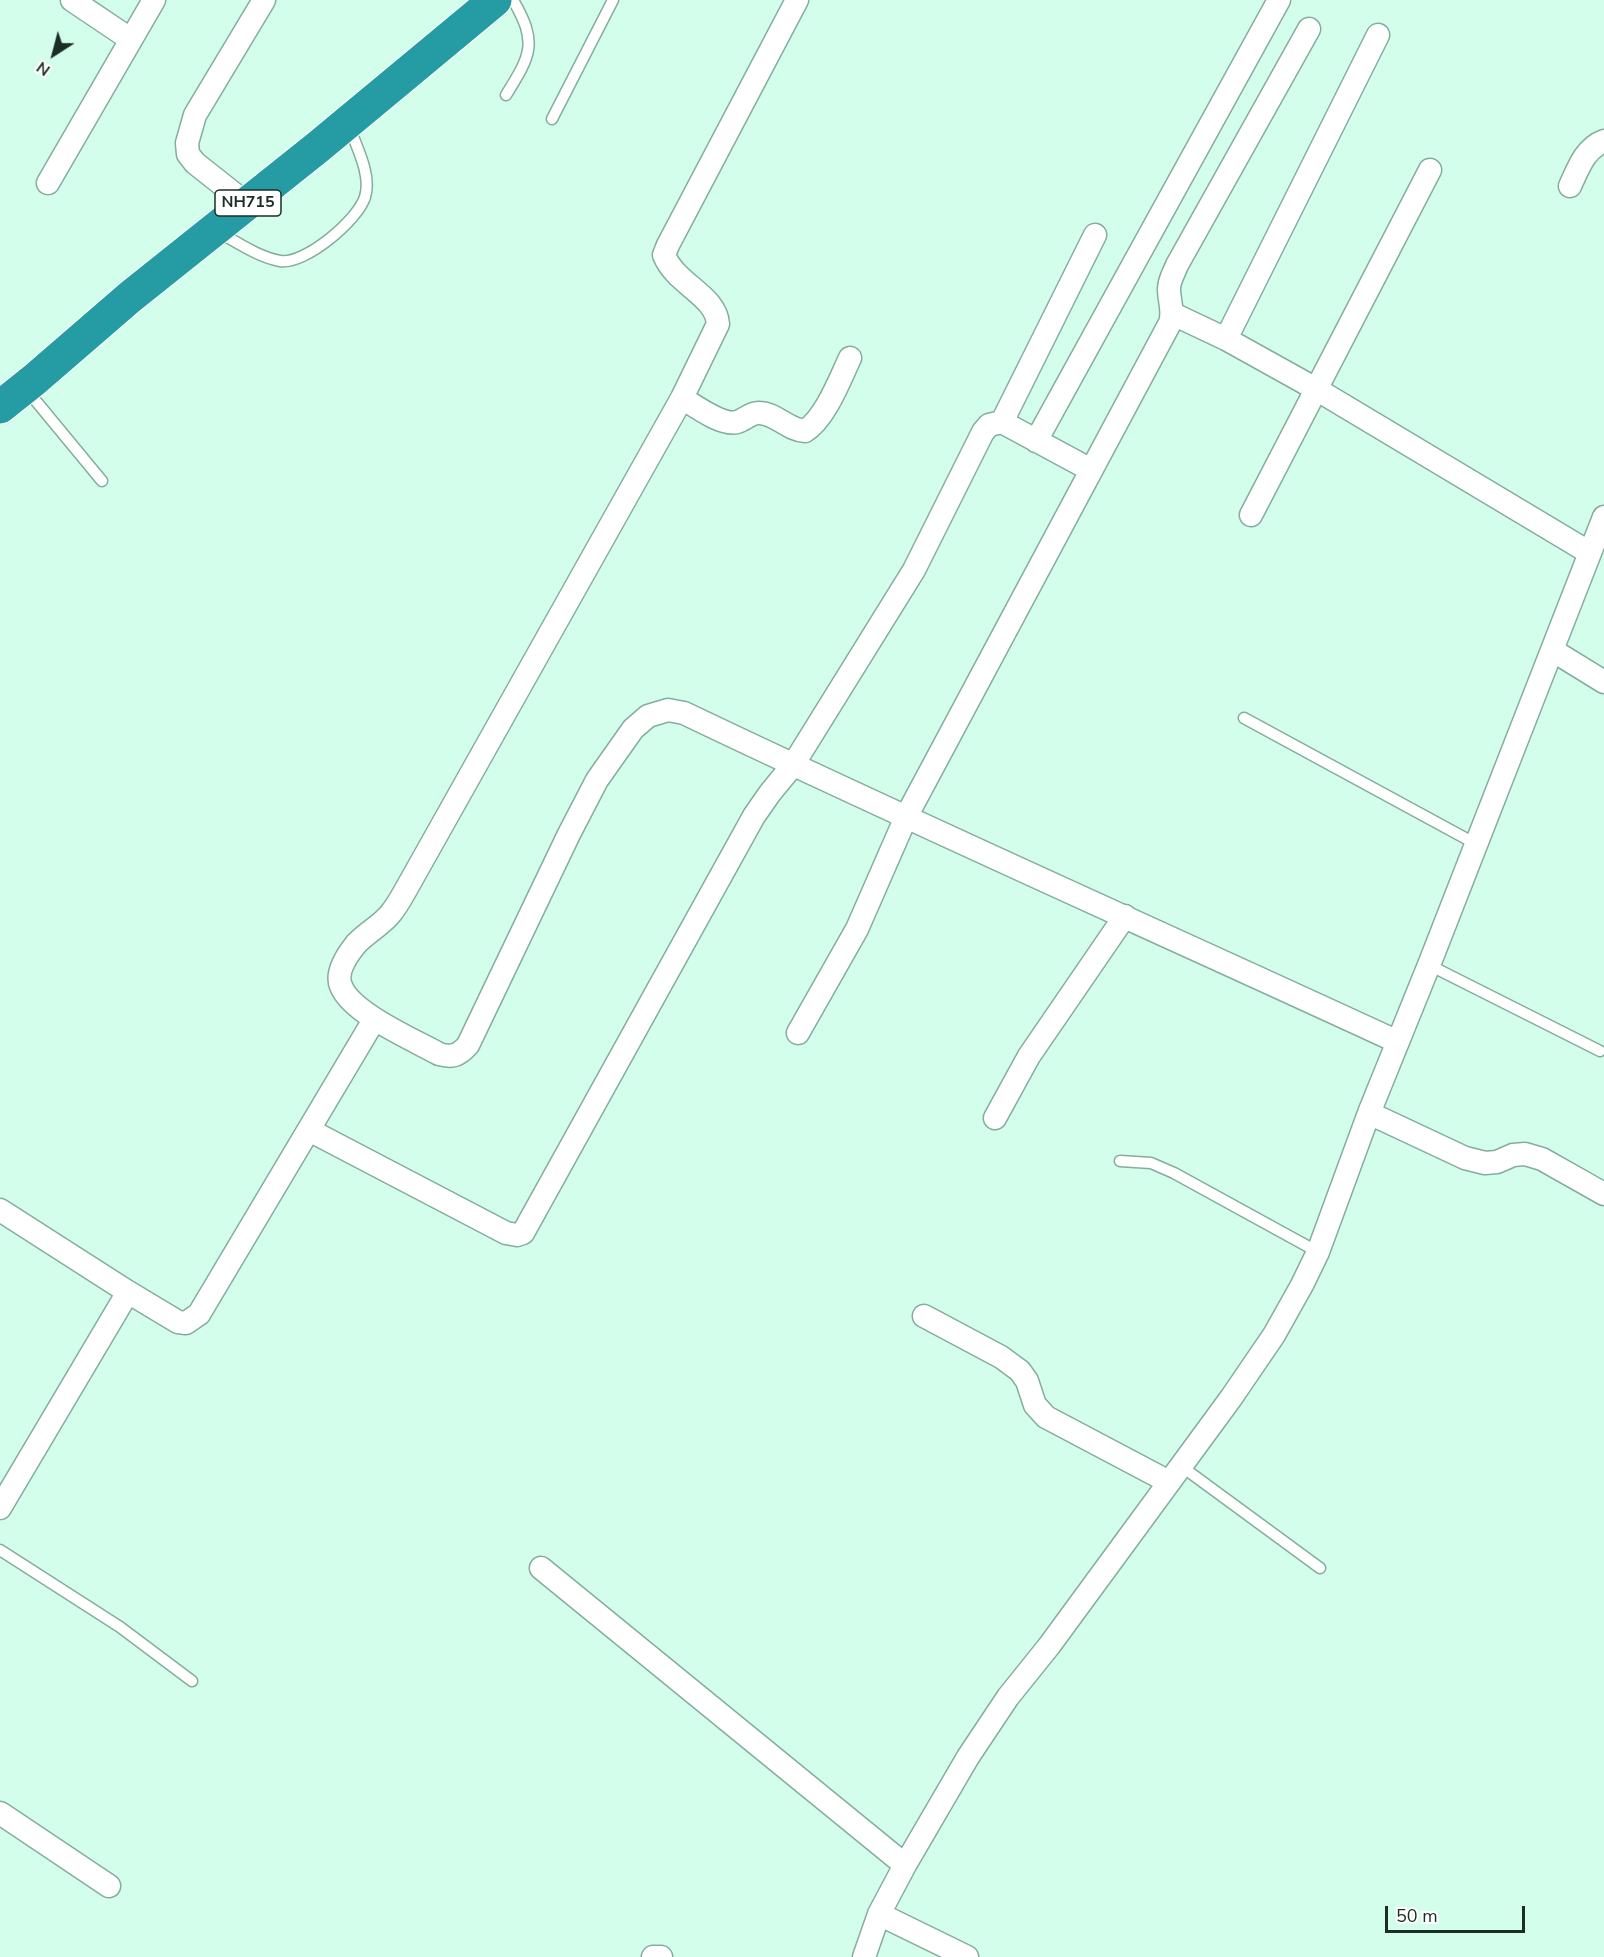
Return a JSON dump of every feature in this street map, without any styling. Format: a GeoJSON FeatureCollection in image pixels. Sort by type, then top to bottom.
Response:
{"type":"FeatureCollection","features":[{"type":"Feature","properties":{"kind":"highway","name":"NH715"},"geometry":{"type":"LineString","coordinates":[[12,397],[130,297],[348,123],[495,0]]}},
{"type":"Feature","properties":{"kind":"street"},"geometry":{"type":"LineString","coordinates":[[72,0],[130,39]]}},
{"type":"Feature","properties":{"kind":"street"},"geometry":{"type":"LineString","coordinates":[[48,183],[154,0]]}},
{"type":"Feature","properties":{"kind":"street"},"geometry":{"type":"LineString","coordinates":[[247,204],[195,163],[188,153],[187,143],[195,115],[264,0]]}},
{"type":"Feature","properties":{"kind":"street"},"geometry":{"type":"LineString","coordinates":[[796,0],[664,255],[678,278],[708,302],[717,314],[718,324],[682,398],[404,893],[391,914],[357,943],[346,957],[340,974],[340,986],[351,1000],[374,1020],[439,1054],[449,1057],[460,1054],[468,1045],[597,780],[633,729],[648,716],[668,710],[684,713],[1398,1042]]}},
{"type":"Feature","properties":{"kind":"street"},"geometry":{"type":"LineString","coordinates":[[1036,441],[1279,0]]}},
{"type":"Feature","properties":{"kind":"street"},"geometry":{"type":"LineString","coordinates":[[798,1033],[857,929],[906,817],[1173,314],[1169,290],[1170,280],[1309,29]]}},
{"type":"Feature","properties":{"kind":"street"},"geometry":{"type":"LineString","coordinates":[[1226,339],[1378,35]]}},
{"type":"Feature","properties":{"kind":"street"},"geometry":{"type":"LineString","coordinates":[[1570,186],[1582,160],[1591,149],[1604,141]]}},
{"type":"Feature","properties":{"kind":"street"},"geometry":{"type":"LineString","coordinates":[[1251,515],[1430,170]]}},
{"type":"Feature","properties":{"kind":"street"},"geometry":{"type":"LineString","coordinates":[[1002,422],[1095,235]]}},
{"type":"Feature","properties":{"kind":"street"},"geometry":{"type":"LineString","coordinates":[[1173,314],[1226,339],[1316,389],[1590,553]]}},
{"type":"Feature","properties":{"kind":"street"},"geometry":{"type":"LineString","coordinates":[[682,398],[727,422],[736,422],[757,412],[771,416],[789,428],[805,431],[812,427],[821,413],[850,358]]}},
{"type":"Feature","properties":{"kind":"street"},"geometry":{"type":"LineString","coordinates":[[309,1130],[506,1233],[517,1235],[523,1233],[754,816],[793,765],[914,570],[983,432],[989,425],[1002,422],[1091,470]]}},
{"type":"Feature","properties":{"kind":"street"},"geometry":{"type":"LineString","coordinates":[[864,1957],[879,1914],[968,1757],[1008,1697],[1049,1646],[1274,1335],[1302,1285],[1318,1252],[1369,1113],[1604,517]]}},
{"type":"Feature","properties":{"kind":"street"},"geometry":{"type":"LineString","coordinates":[[1552,650],[1604,682]]}},
{"type":"Feature","properties":{"kind":"street"},"geometry":{"type":"LineString","coordinates":[[995,1118],[1029,1056],[1125,916]]}},
{"type":"Feature","properties":{"kind":"street"},"geometry":{"type":"LineString","coordinates":[[0,1210],[128,1292],[178,1322],[186,1323],[199,1314],[374,1020]]}},
{"type":"Feature","properties":{"kind":"street"},"geometry":{"type":"LineString","coordinates":[[1369,1113],[1465,1158],[1485,1163],[1497,1162],[1513,1155],[1526,1154],[1542,1159],[1604,1194]]}},
{"type":"Feature","properties":{"kind":"street"},"geometry":{"type":"LineString","coordinates":[[0,1508],[128,1292]]}},
{"type":"Feature","properties":{"kind":"street"},"geometry":{"type":"LineString","coordinates":[[924,1316],[1001,1357],[1020,1371],[1027,1381],[1035,1405],[1046,1417],[1175,1474]]}},
{"type":"Feature","properties":{"kind":"street"},"geometry":{"type":"LineString","coordinates":[[541,1568],[905,1865]]}},
{"type":"Feature","properties":{"kind":"street"},"geometry":{"type":"LineString","coordinates":[[0,1813],[109,1886]]}},
{"type":"Feature","properties":{"kind":"street"},"geometry":{"type":"LineString","coordinates":[[879,1914],[968,1957]]}},
{"type":"Feature","properties":{"kind":"street"},"geometry":{"type":"LineString","coordinates":[[653,1957],[661,1957]]}},
{"type":"Feature","properties":{"kind":"lane"},"geometry":{"type":"LineString","coordinates":[[506,94],[522,68],[529,46],[529,35],[513,0]]}},
{"type":"Feature","properties":{"kind":"lane"},"geometry":{"type":"LineString","coordinates":[[552,119],[614,0]]}},
{"type":"Feature","properties":{"kind":"lane"},"geometry":{"type":"LineString","coordinates":[[214,230],[263,256],[283,262],[300,257],[322,245],[354,218],[366,196],[362,161],[348,123]]}},
{"type":"Feature","properties":{"kind":"lane"},"geometry":{"type":"LineString","coordinates":[[12,397],[102,481]]}},
{"type":"Feature","properties":{"kind":"lane"},"geometry":{"type":"LineString","coordinates":[[1244,718],[1476,844]]}},
{"type":"Feature","properties":{"kind":"lane"},"geometry":{"type":"LineString","coordinates":[[1429,965],[1600,1051]]}},
{"type":"Feature","properties":{"kind":"lane"},"geometry":{"type":"LineString","coordinates":[[1120,1161],[1151,1163],[1174,1173],[1318,1252]]}},
{"type":"Feature","properties":{"kind":"lane"},"geometry":{"type":"LineString","coordinates":[[1175,1474],[1320,1568]]}},
{"type":"Feature","properties":{"kind":"lane"},"geometry":{"type":"LineString","coordinates":[[0,1550],[120,1627],[192,1681]]}}]}
